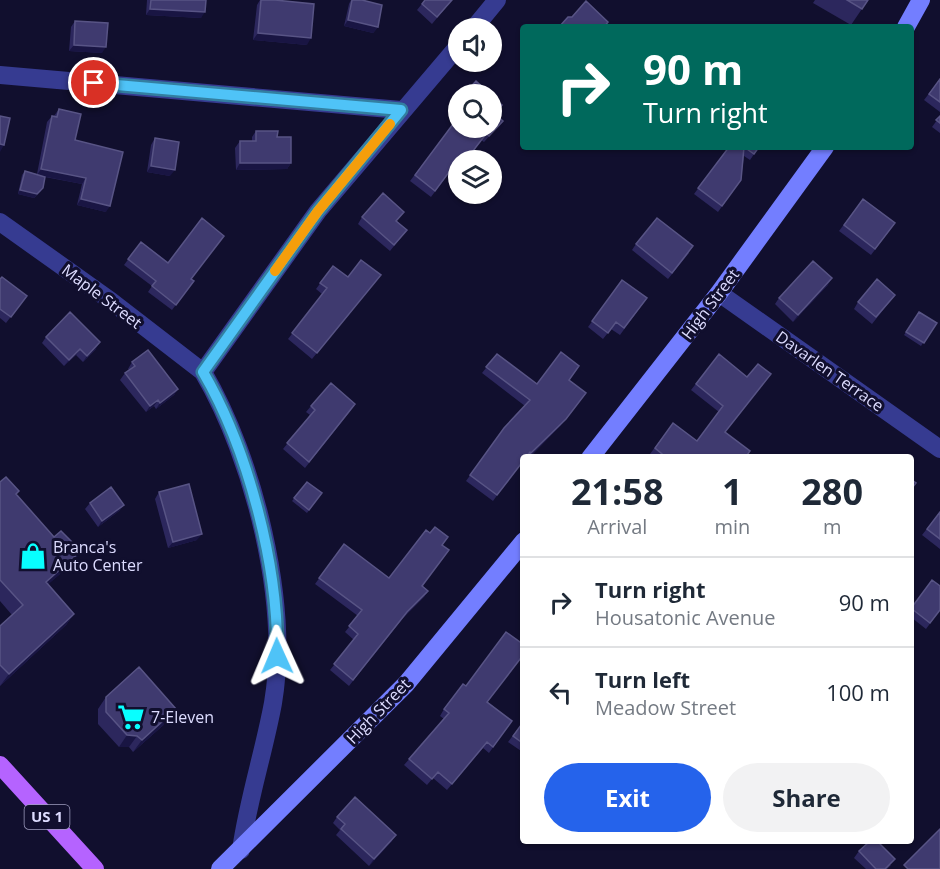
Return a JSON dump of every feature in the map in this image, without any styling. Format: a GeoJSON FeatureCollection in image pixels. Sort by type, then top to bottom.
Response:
{"type":"FeatureCollection","features":[{"type":"Feature","properties":{"kind":"main road"},"geometry":{"type":"LineString","coordinates":[[908,24],[921,0]]}},
{"type":"Feature","properties":{"kind":"main road","name":"High Street"},"geometry":{"type":"LineString","coordinates":[[593,454],[720,293],[823,150]]}},
{"type":"Feature","properties":{"kind":"main road","name":"High Street"},"geometry":{"type":"LineString","coordinates":[[220,869],[406,684],[520,546]]}},
{"type":"Feature","properties":{"kind":"main road","name":"US 1"},"geometry":{"type":"LineString","coordinates":[[0,765],[94,869]]}},
{"type":"Feature","properties":{"kind":"street"},"geometry":{"type":"LineString","coordinates":[[482,18],[497,0]]}},
{"type":"Feature","properties":{"kind":"street"},"geometry":{"type":"LineString","coordinates":[[241,850],[247,808],[273,702],[277,638],[264,538],[230,423],[203,372],[318,211],[401,110],[448,57]]}},
{"type":"Feature","properties":{"kind":"street"},"geometry":{"type":"LineString","coordinates":[[0,75],[401,110]]}},
{"type":"Feature","properties":{"kind":"street","name":"Maple Street"},"geometry":{"type":"LineString","coordinates":[[0,222],[111,301],[203,372]]}},
{"type":"Feature","properties":{"kind":"street","name":"Davarlen Terrace"},"geometry":{"type":"LineString","coordinates":[[720,293],[940,449]]}},
{"type":"Feature","properties":{"kind":"building"},"geometry":{"type":"Polygon","coordinates":[[[151,0],[206,0],[205,12],[150,9],[151,0]]]}},
{"type":"Feature","properties":{"kind":"building"},"geometry":{"type":"Polygon","coordinates":[[[261,0],[314,4],[311,38],[258,33],[261,0]]]}},
{"type":"Feature","properties":{"kind":"building"},"geometry":{"type":"Polygon","coordinates":[[[352,0],[382,5],[378,27],[348,20],[352,0]]]}},
{"type":"Feature","properties":{"kind":"building"},"geometry":{"type":"Polygon","coordinates":[[[425,0],[452,0],[437,17],[422,4],[425,0]]]}},
{"type":"Feature","properties":{"kind":"building"},"geometry":{"type":"Polygon","coordinates":[[[847,0],[868,0],[862,9],[847,0]]]}},
{"type":"Feature","properties":{"kind":"building"},"geometry":{"type":"Polygon","coordinates":[[[586,1],[608,22],[606,24],[562,24],[568,17],[572,17],[586,1]]]}},
{"type":"Feature","properties":{"kind":"building"},"geometry":{"type":"Polygon","coordinates":[[[75,21],[108,23],[106,47],[74,45],[75,21]]]}},
{"type":"Feature","properties":{"kind":"building"},"geometry":{"type":"Polygon","coordinates":[[[940,79],[940,102],[929,94],[940,79]]]}},
{"type":"Feature","properties":{"kind":"building"},"geometry":{"type":"Polygon","coordinates":[[[59,109],[81,114],[75,140],[123,152],[110,206],[81,199],[86,178],[41,169],[52,116],[57,117],[59,109]]]}},
{"type":"Feature","properties":{"kind":"building"},"geometry":{"type":"Polygon","coordinates":[[[0,116],[10,118],[4,145],[0,144],[0,116]]]}},
{"type":"Feature","properties":{"kind":"building"},"geometry":{"type":"Polygon","coordinates":[[[256,131],[278,131],[277,137],[291,137],[291,163],[240,163],[240,141],[256,141],[256,131]]]}},
{"type":"Feature","properties":{"kind":"building"},"geometry":{"type":"Polygon","coordinates":[[[448,131],[448,138],[483,138],[474,150],[448,150],[448,173],[435,191],[415,175],[448,131]]]}},
{"type":"Feature","properties":{"kind":"building"},"geometry":{"type":"Polygon","coordinates":[[[155,138],[179,142],[175,170],[151,166],[155,138]]]}},
{"type":"Feature","properties":{"kind":"building"},"geometry":{"type":"Polygon","coordinates":[[[727,150],[744,150],[741,180],[722,206],[698,188],[727,150]]]}},
{"type":"Feature","properties":{"kind":"building"},"geometry":{"type":"Polygon","coordinates":[[[25,171],[45,177],[43,188],[37,194],[20,190],[25,171]]]}},
{"type":"Feature","properties":{"kind":"building"},"geometry":{"type":"Polygon","coordinates":[[[383,193],[404,212],[396,221],[407,230],[394,245],[362,217],[383,193]]]}},
{"type":"Feature","properties":{"kind":"building"},"geometry":{"type":"Polygon","coordinates":[[[863,199],[895,223],[875,249],[844,225],[863,199]]]}},
{"type":"Feature","properties":{"kind":"building"},"geometry":{"type":"Polygon","coordinates":[[[202,218],[224,236],[191,279],[194,281],[176,305],[152,286],[156,281],[128,259],[141,242],[168,263],[202,218]]]}},
{"type":"Feature","properties":{"kind":"building"},"geometry":{"type":"Polygon","coordinates":[[[657,218],[693,246],[672,273],[636,244],[657,218]]]}},
{"type":"Feature","properties":{"kind":"building"},"geometry":{"type":"Polygon","coordinates":[[[361,260],[381,275],[317,353],[292,333],[327,288],[320,283],[333,266],[348,277],[361,260]]]}},
{"type":"Feature","properties":{"kind":"building"},"geometry":{"type":"Polygon","coordinates":[[[813,261],[832,278],[798,315],[779,298],[813,261]]]}},
{"type":"Feature","properties":{"kind":"building"},"geometry":{"type":"Polygon","coordinates":[[[2,277],[27,296],[11,317],[0,309],[0,279],[2,277]]]}},
{"type":"Feature","properties":{"kind":"building"},"geometry":{"type":"Polygon","coordinates":[[[877,279],[895,295],[876,317],[858,302],[877,279]]]}},
{"type":"Feature","properties":{"kind":"building"},"geometry":{"type":"Polygon","coordinates":[[[622,280],[647,298],[624,328],[616,322],[608,333],[592,321],[622,280]]]}},
{"type":"Feature","properties":{"kind":"building"},"geometry":{"type":"Polygon","coordinates":[[[70,312],[100,342],[87,356],[80,349],[69,360],[46,337],[70,312]]]}},
{"type":"Feature","properties":{"kind":"building"},"geometry":{"type":"Polygon","coordinates":[[[919,312],[937,323],[924,343],[906,332],[919,312]]]}},
{"type":"Feature","properties":{"kind":"building"},"geometry":{"type":"Polygon","coordinates":[[[148,350],[178,389],[160,403],[158,400],[150,406],[125,373],[135,366],[132,362],[148,350]]]}},
{"type":"Feature","properties":{"kind":"building"},"geometry":{"type":"Polygon","coordinates":[[[561,352],[579,366],[569,380],[586,393],[566,419],[531,453],[520,454],[520,465],[497,495],[470,475],[504,428],[530,400],[486,367],[497,354],[537,384],[561,352]]]}},
{"type":"Feature","properties":{"kind":"building"},"geometry":{"type":"Polygon","coordinates":[[[719,354],[747,377],[758,364],[771,374],[725,432],[750,451],[748,454],[662,454],[655,448],[673,423],[697,441],[723,406],[696,384],[719,354]]]}},
{"type":"Feature","properties":{"kind":"building"},"geometry":{"type":"Polygon","coordinates":[[[331,383],[355,404],[309,462],[287,443],[315,410],[311,406],[331,383]]]}},
{"type":"Feature","properties":{"kind":"building"},"geometry":{"type":"Polygon","coordinates":[[[6,477],[19,491],[16,494],[54,537],[61,531],[81,551],[46,582],[74,614],[9,674],[0,665],[0,626],[23,605],[0,580],[0,482],[6,477]]]}},
{"type":"Feature","properties":{"kind":"building"},"geometry":{"type":"Polygon","coordinates":[[[307,482],[322,493],[309,510],[294,498],[307,482]]]}},
{"type":"Feature","properties":{"kind":"building"},"geometry":{"type":"Polygon","coordinates":[[[189,484],[202,534],[173,542],[159,492],[189,484]]]}},
{"type":"Feature","properties":{"kind":"building"},"geometry":{"type":"Polygon","coordinates":[[[111,487],[124,505],[102,521],[90,503],[111,487]]]}},
{"type":"Feature","properties":{"kind":"building"},"geometry":{"type":"Polygon","coordinates":[[[940,512],[940,539],[927,529],[940,512]]]}},
{"type":"Feature","properties":{"kind":"building"},"geometry":{"type":"Polygon","coordinates":[[[435,527],[448,537],[442,545],[449,550],[422,586],[428,591],[407,612],[353,680],[334,664],[358,634],[349,626],[362,610],[319,578],[344,544],[389,578],[426,530],[430,533],[435,527]]]}},
{"type":"Feature","properties":{"kind":"building"},"geometry":{"type":"Polygon","coordinates":[[[932,580],[940,586],[940,610],[930,623],[914,611],[914,604],[932,580]]]}},
{"type":"Feature","properties":{"kind":"building"},"geometry":{"type":"Polygon","coordinates":[[[506,632],[520,642],[520,659],[487,702],[512,721],[493,747],[487,742],[452,784],[438,772],[432,779],[409,759],[449,713],[444,709],[463,684],[466,686],[506,632]]]}},
{"type":"Feature","properties":{"kind":"building","name":"7-Eleven"},"geometry":{"type":"Polygon","coordinates":[[[139,667],[176,709],[142,740],[137,736],[127,735],[106,712],[106,697],[139,667]]]}},
{"type":"Feature","properties":{"kind":"building"},"geometry":{"type":"Polygon","coordinates":[[[520,726],[520,741],[513,736],[520,726]]]}},
{"type":"Feature","properties":{"kind":"building"},"geometry":{"type":"Polygon","coordinates":[[[355,797],[396,835],[374,859],[341,829],[345,824],[337,817],[355,797]]]}},
{"type":"Feature","properties":{"kind":"building"},"geometry":{"type":"Polygon","coordinates":[[[940,829],[940,869],[908,869],[904,865],[940,829]]]}},
{"type":"Feature","properties":{"kind":"building"},"geometry":{"type":"Polygon","coordinates":[[[867,844],[880,844],[895,859],[885,869],[876,869],[859,851],[867,844]]]}},
{"type":"Feature","properties":{"kind":"slow traffic"},"geometry":{"type":"LineString","coordinates":[[275,271],[318,211],[390,124]]}},
{"type":"Feature","properties":{"kind":"place","name":"Branca's Auto Center"},"geometry":{"type":"Point","coordinates":[33,556]}},
{"type":"Feature","properties":{"kind":"place","name":"7-Eleven"},"geometry":{"type":"Point","coordinates":[131,717]}},
{"type":"Feature","properties":{"kind":"route"},"geometry":{"type":"LineString","coordinates":[[94,83],[401,110],[318,211],[203,372],[230,423],[264,538],[273,595],[277,656]]}}]}
